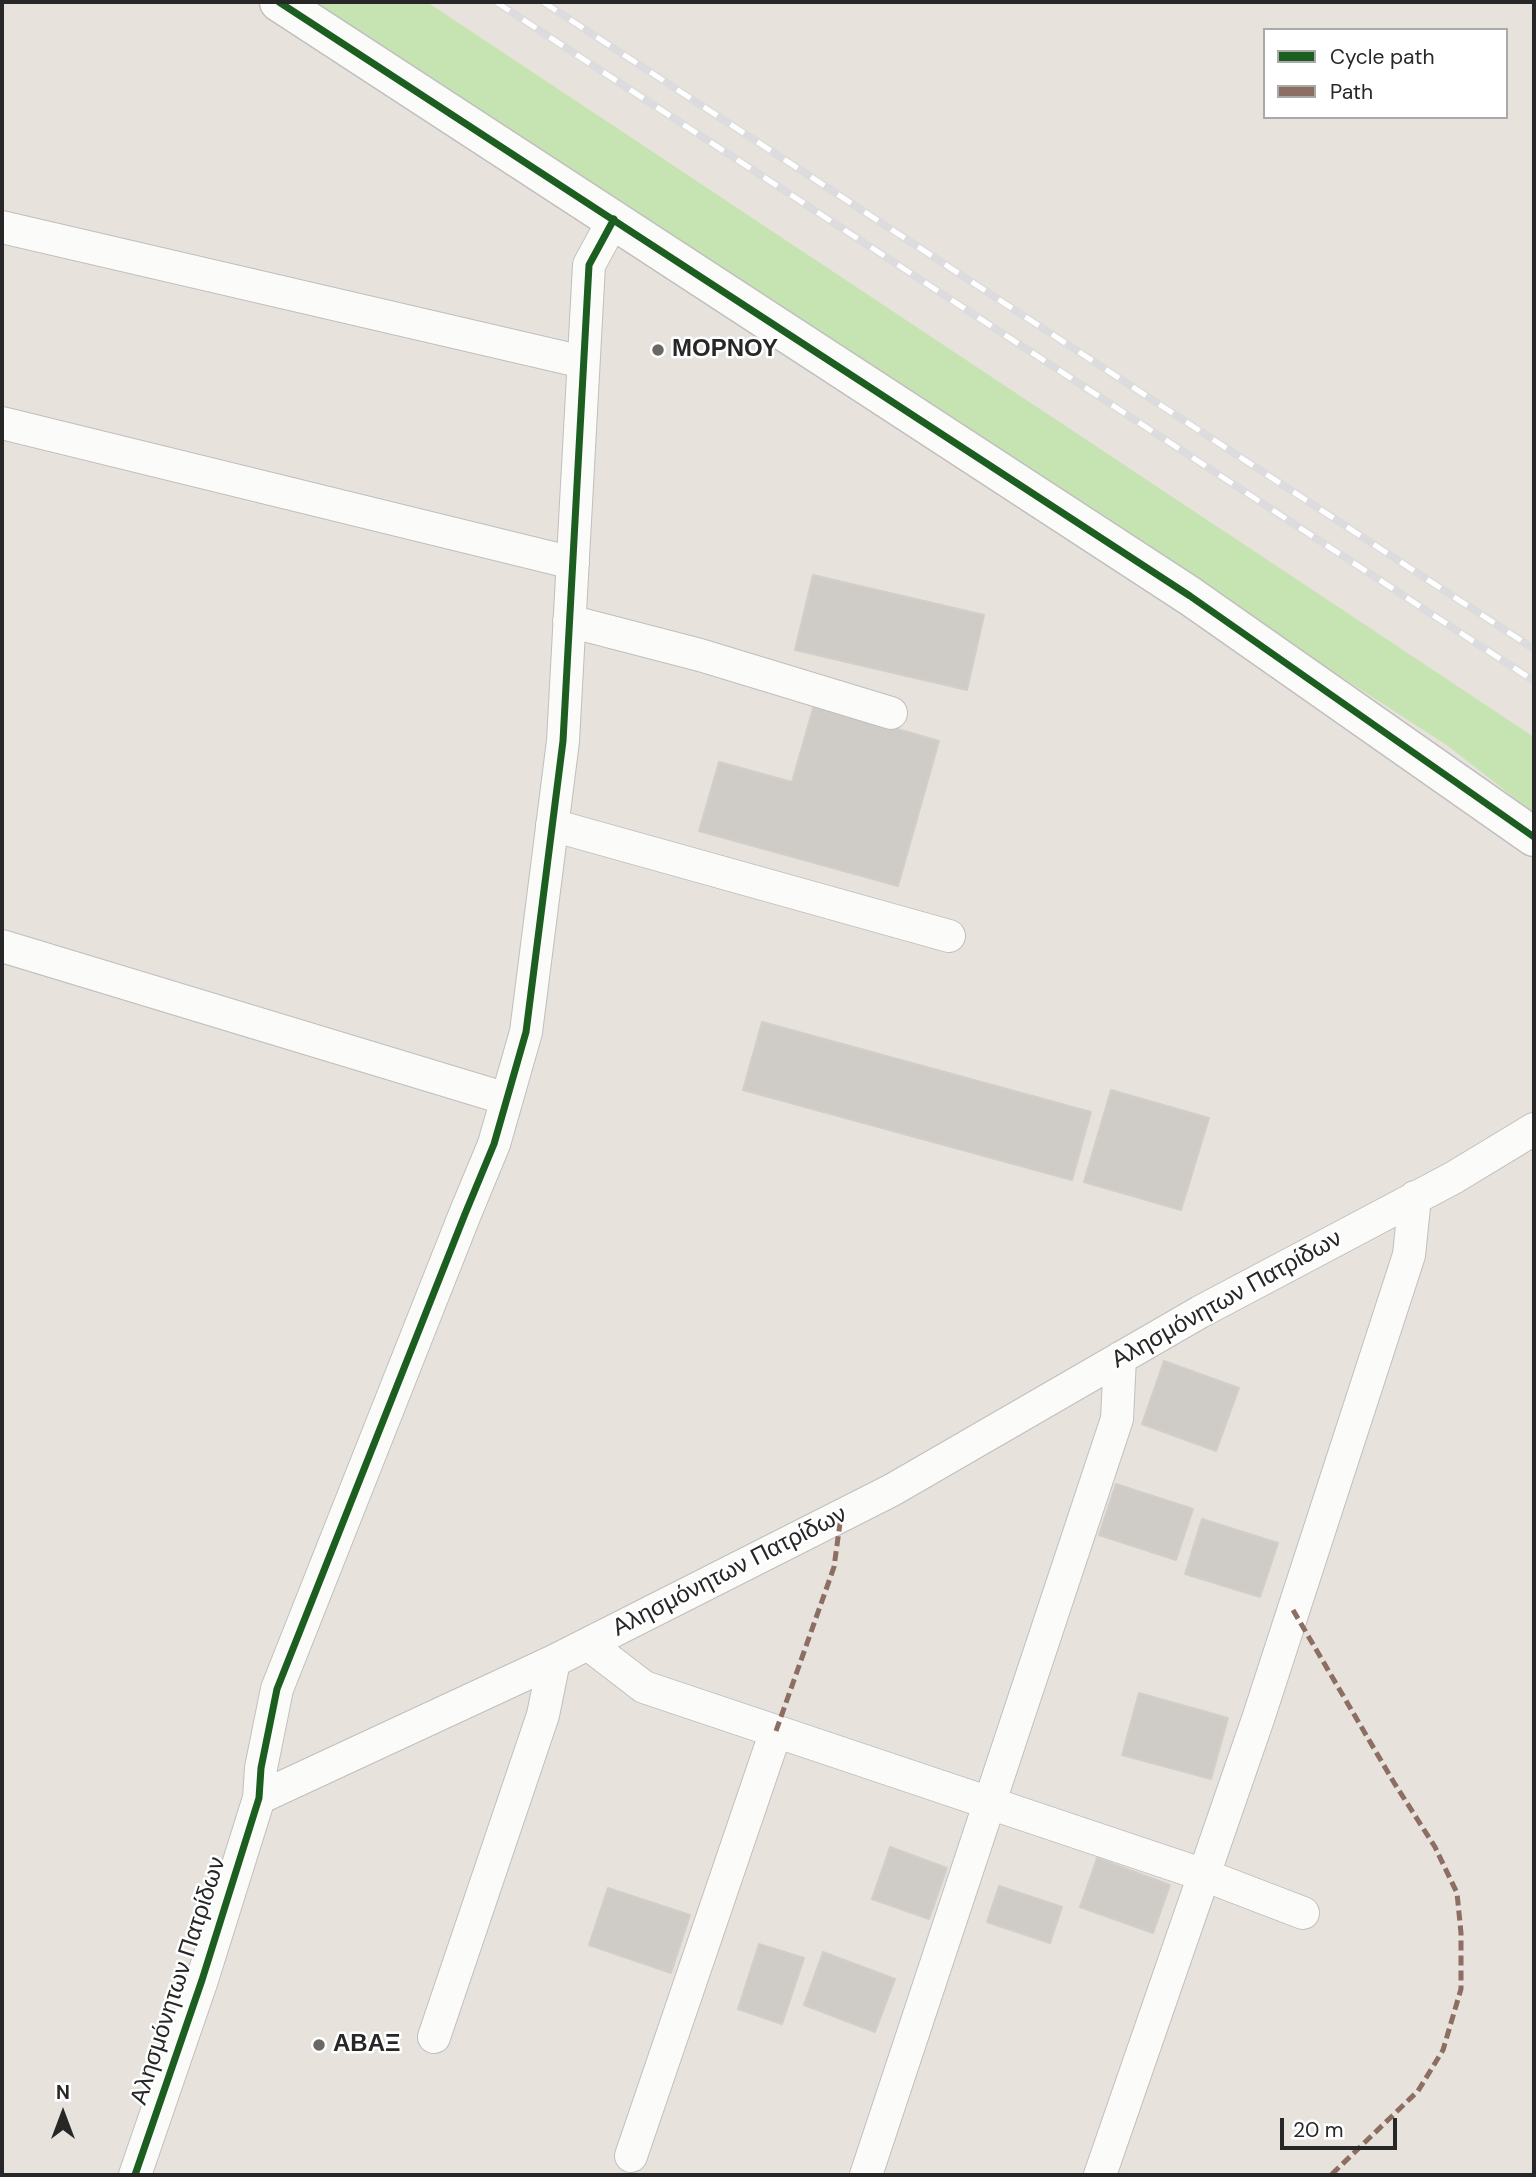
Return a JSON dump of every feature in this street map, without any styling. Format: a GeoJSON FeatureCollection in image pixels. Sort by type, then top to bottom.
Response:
{"type":"FeatureCollection","features":[{"type":"Feature","properties":{"kind":"street"},"geometry":{"type":"LineString","coordinates":[[279,2],[1190,596],[1534,837]]}},
{"type":"Feature","properties":{"kind":"street"},"geometry":{"type":"LineString","coordinates":[[259,1798],[261,1768],[278,1689],[494,1144],[526,1032],[563,740],[589,265],[614,219]]}},
{"type":"Feature","properties":{"kind":"street"},"geometry":{"type":"LineString","coordinates":[[2,227],[583,362]]}},
{"type":"Feature","properties":{"kind":"street"},"geometry":{"type":"LineString","coordinates":[[2,423],[573,563]]}},
{"type":"Feature","properties":{"kind":"street"},"geometry":{"type":"LineString","coordinates":[[569,621],[700,655],[891,713]]}},
{"type":"Feature","properties":{"kind":"street"},"geometry":{"type":"LineString","coordinates":[[552,825],[949,936]]}},
{"type":"Feature","properties":{"kind":"street"},"geometry":{"type":"LineString","coordinates":[[2,946],[507,1100]]}},
{"type":"Feature","properties":{"kind":"street","name":"Αλησμόνητων Πατρίδων"},"geometry":{"type":"LineString","coordinates":[[135,2175],[202,1980],[259,1798],[554,1661],[892,1490],[1200,1312],[1415,1197],[1534,1129]]}},
{"type":"Feature","properties":{"kind":"street"},"geometry":{"type":"LineString","coordinates":[[1100,2175],[1262,1707],[1409,1255],[1415,1197]]}},
{"type":"Feature","properties":{"kind":"street"},"geometry":{"type":"LineString","coordinates":[[866,2175],[1117,1419],[1120,1358]]}},
{"type":"Feature","properties":{"kind":"street"},"geometry":{"type":"LineString","coordinates":[[588,1644],[644,1687],[1204,1875],[1303,1913]]}},
{"type":"Feature","properties":{"kind":"street"},"geometry":{"type":"LineString","coordinates":[[434,2037],[543,1715],[554,1661]]}},
{"type":"Feature","properties":{"kind":"street"},"geometry":{"type":"LineString","coordinates":[[631,2156],[776,1731]]}},
{"type":"Feature","properties":{"kind":"green space"},"geometry":{"type":"Polygon","coordinates":[[[303,2],[427,2],[1534,737],[1534,813],[1448,746],[303,2]]]}},
{"type":"Feature","properties":{"kind":"building"},"geometry":{"type":"Polygon","coordinates":[[[813,575],[984,615],[967,690],[795,650],[813,575]]]}},
{"type":"Feature","properties":{"kind":"building"},"geometry":{"type":"Polygon","coordinates":[[[814,705],[939,741],[898,886],[699,831],[719,762],[792,782],[814,705]]]}},
{"type":"Feature","properties":{"kind":"building"},"geometry":{"type":"Polygon","coordinates":[[[762,1022],[1091,1112],[1072,1180],[743,1090],[762,1022]]]}},
{"type":"Feature","properties":{"kind":"building"},"geometry":{"type":"Polygon","coordinates":[[[1111,1090],[1209,1118],[1181,1210],[1084,1182],[1111,1090]]]}},
{"type":"Feature","properties":{"kind":"building"},"geometry":{"type":"Polygon","coordinates":[[[1164,1361],[1239,1388],[1216,1451],[1142,1424],[1164,1361]]]}},
{"type":"Feature","properties":{"kind":"building"},"geometry":{"type":"Polygon","coordinates":[[[1116,1484],[1193,1509],[1176,1560],[1099,1535],[1116,1484]]]}},
{"type":"Feature","properties":{"kind":"building"},"geometry":{"type":"Polygon","coordinates":[[[1202,1519],[1278,1543],[1260,1597],[1185,1574],[1202,1519]]]}},
{"type":"Feature","properties":{"kind":"building"},"geometry":{"type":"Polygon","coordinates":[[[1139,1693],[1228,1718],[1211,1779],[1122,1755],[1139,1693]]]}},
{"type":"Feature","properties":{"kind":"building"},"geometry":{"type":"Polygon","coordinates":[[[890,1847],[947,1868],[929,1919],[872,1899],[890,1847]]]}},
{"type":"Feature","properties":{"kind":"building"},"geometry":{"type":"Polygon","coordinates":[[[1097,1858],[1170,1885],[1153,1933],[1080,1907],[1097,1858]]]}},
{"type":"Feature","properties":{"kind":"building"},"geometry":{"type":"Polygon","coordinates":[[[999,1886],[1062,1907],[1050,1943],[987,1922],[999,1886]]]}},
{"type":"Feature","properties":{"kind":"building"},"geometry":{"type":"Polygon","coordinates":[[[608,1888],[690,1915],[671,1973],[589,1945],[608,1888]]]}},
{"type":"Feature","properties":{"kind":"building"},"geometry":{"type":"Polygon","coordinates":[[[759,1944],[804,1958],[782,2024],[738,2009],[759,1944]]]}},
{"type":"Feature","properties":{"kind":"building"},"geometry":{"type":"Polygon","coordinates":[[[823,1952],[895,1979],[875,2032],[804,2005],[823,1952]]]}},
{"type":"Feature","properties":{"kind":"railway"},"geometry":{"type":"LineString","coordinates":[[496,2],[1534,681]]}},
{"type":"Feature","properties":{"kind":"railway"},"geometry":{"type":"LineString","coordinates":[[543,2],[1534,649]]}},
{"type":"Feature","properties":{"kind":"marked path"},"geometry":{"type":"LineString","coordinates":[[776,1731],[834,1567],[841,1516]]}},
{"type":"Feature","properties":{"kind":"marked path"},"geometry":{"type":"LineString","coordinates":[[1293,1610],[1393,1781],[1435,1847],[1457,1893],[1461,1933],[1461,1989],[1443,2050],[1418,2091],[1331,2175]]}},
{"type":"Feature","properties":{"kind":"cycle path"},"geometry":{"type":"LineString","coordinates":[[279,2],[1190,596],[1534,837]]}},
{"type":"Feature","properties":{"kind":"cycle path"},"geometry":{"type":"LineString","coordinates":[[135,2175],[202,1980],[259,1798],[261,1768],[277,1689],[494,1144],[526,1032],[563,741],[589,265],[614,219]]}},
{"type":"Feature","properties":{"kind":"place","name":"ΜΟΡΝΟΥ"},"geometry":{"type":"Point","coordinates":[658,350]}},
{"type":"Feature","properties":{"kind":"place","name":"ΑΒΑΞ"},"geometry":{"type":"Point","coordinates":[319,2045]}}]}
